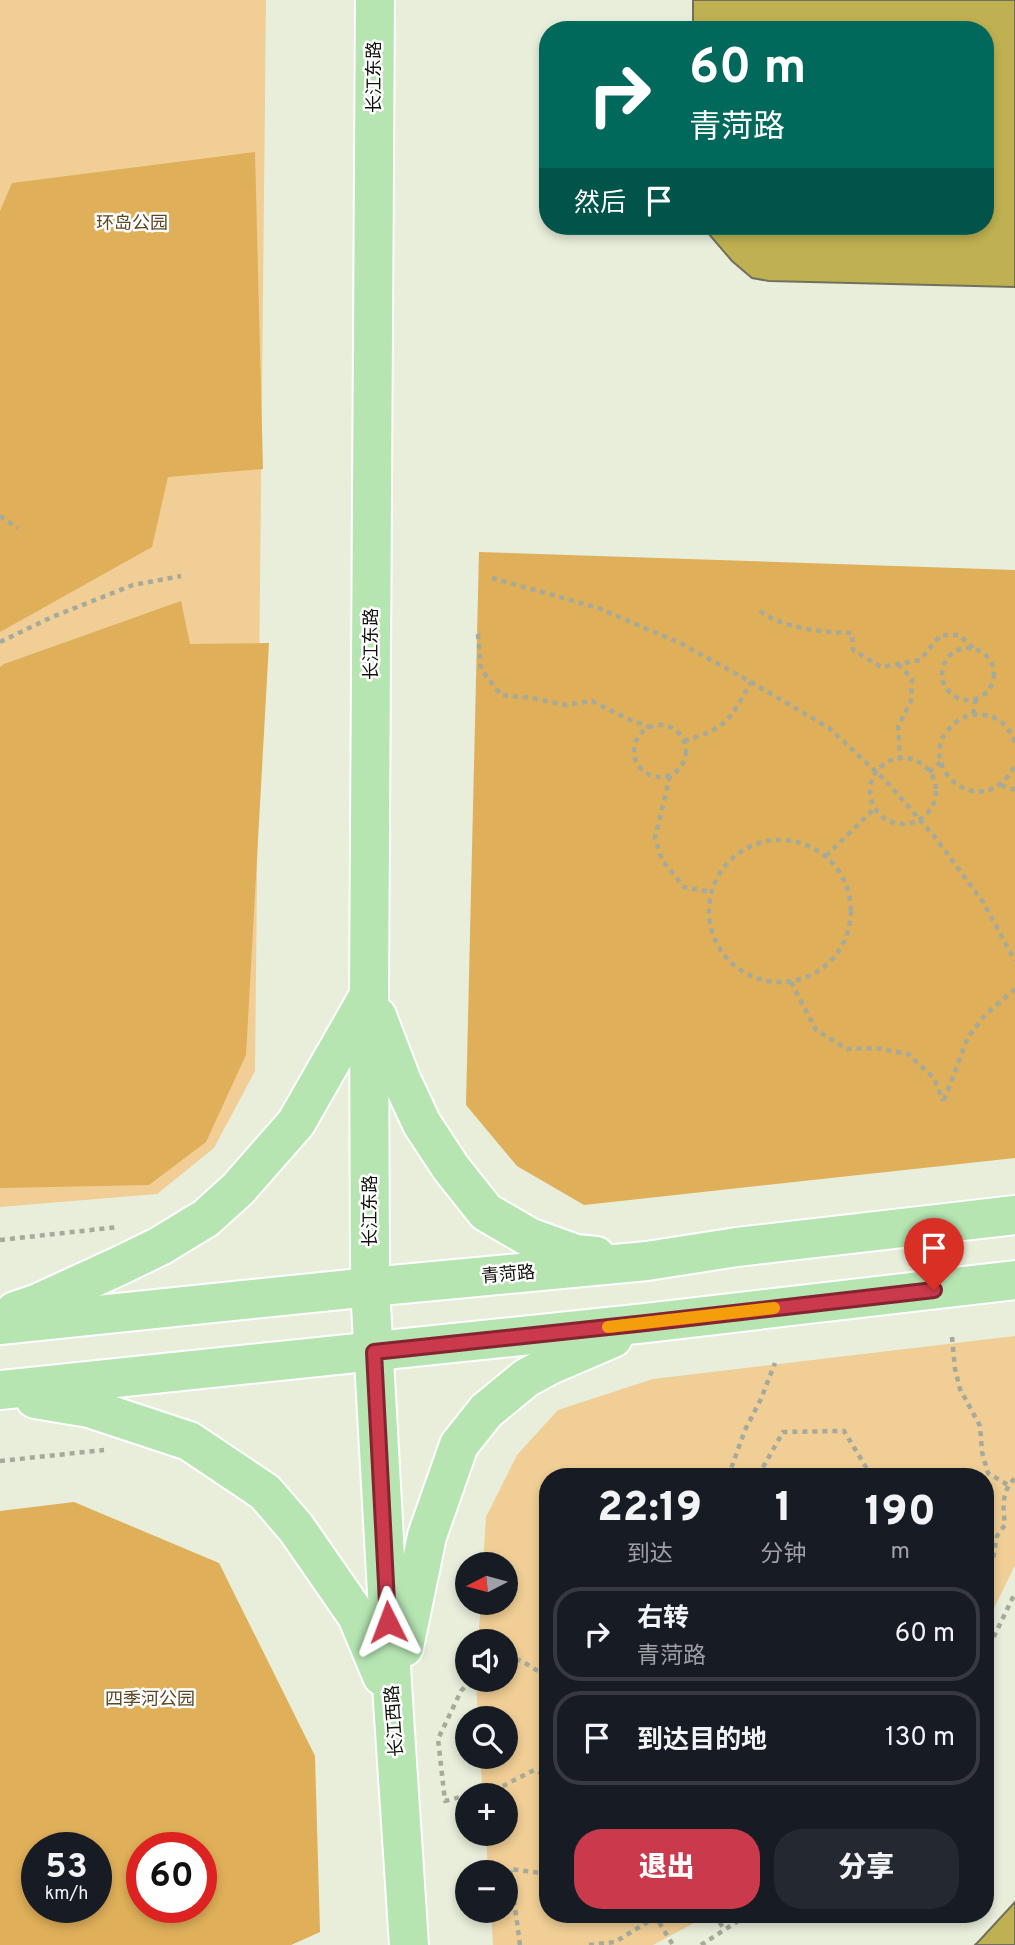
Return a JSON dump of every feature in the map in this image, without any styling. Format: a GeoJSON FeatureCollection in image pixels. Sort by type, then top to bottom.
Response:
{"type":"FeatureCollection","features":[{"type":"Feature","properties":{"kind":"main road","name":"长江东路"},"geometry":{"type":"LineString","coordinates":[[370,1287],[369,995],[375,0]]}},
{"type":"Feature","properties":{"kind":"main road"},"geometry":{"type":"LineString","coordinates":[[369,995],[401,1079],[422,1124],[451,1168],[486,1212],[529,1237],[576,1254],[647,1261]]}},
{"type":"Feature","properties":{"kind":"main road"},"geometry":{"type":"LineString","coordinates":[[0,1315],[36,1304],[119,1266],[206,1218],[252,1174],[296,1123],[369,995]]}},
{"type":"Feature","properties":{"kind":"main road","name":"青菏路"},"geometry":{"type":"LineString","coordinates":[[0,1325],[647,1261],[737,1247],[1015,1215]]}},
{"type":"Feature","properties":{"kind":"main road"},"geometry":{"type":"LineString","coordinates":[[0,1390],[646,1323],[1015,1280]]}},
{"type":"Feature","properties":{"kind":"main road","name":"长江西路"},"geometry":{"type":"LineString","coordinates":[[370,1287],[409,1945]]}},
{"type":"Feature","properties":{"kind":"main road"},"geometry":{"type":"LineString","coordinates":[[393,1701],[427,1536],[459,1445],[485,1410],[526,1378],[646,1323]]}},
{"type":"Feature","properties":{"kind":"main road"},"geometry":{"type":"LineString","coordinates":[[0,1397],[89,1408],[188,1441],[265,1492],[296,1528],[357,1616],[393,1701]]}},
{"type":"Feature","properties":{"kind":"path"},"geometry":{"type":"LineString","coordinates":[[0,516],[18,528]]}},
{"type":"Feature","properties":{"kind":"path"},"geometry":{"type":"LineString","coordinates":[[0,642],[52,617],[132,585],[180,576]]}},
{"type":"Feature","properties":{"kind":"path"},"geometry":{"type":"LineString","coordinates":[[492,578],[598,608],[680,643],[829,728],[876,772],[934,836],[983,902],[1015,961]]}},
{"type":"Feature","properties":{"kind":"path"},"geometry":{"type":"LineString","coordinates":[[760,611],[771,619],[819,632],[852,634],[853,650],[881,667],[920,660],[942,635],[959,635],[973,648]]}},
{"type":"Feature","properties":{"kind":"path"},"geometry":{"type":"LineString","coordinates":[[478,634],[481,669],[501,695],[566,705],[592,701],[649,727]]}},
{"type":"Feature","properties":{"kind":"path"},"geometry":{"type":"LineString","coordinates":[[973,648],[987,656],[992,664],[993,680],[989,689],[975,698],[958,698],[951,693],[943,678],[945,662],[957,650],[973,648]]}},
{"type":"Feature","properties":{"kind":"path"},"geometry":{"type":"LineString","coordinates":[[898,664],[912,680],[911,701],[898,727],[900,758]]}},
{"type":"Feature","properties":{"kind":"path"},"geometry":{"type":"LineString","coordinates":[[684,741],[710,734],[733,715],[751,682]]}},
{"type":"Feature","properties":{"kind":"path"},"geometry":{"type":"LineString","coordinates":[[973,714],[975,698]]}},
{"type":"Feature","properties":{"kind":"path"},"geometry":{"type":"LineString","coordinates":[[1015,743],[1008,728],[998,720],[973,714],[960,718],[950,726],[943,737],[940,750],[946,774],[965,790],[977,792],[1001,785],[1010,776],[1015,765]]}},
{"type":"Feature","properties":{"kind":"path"},"geometry":{"type":"LineString","coordinates":[[666,725],[680,734],[684,741],[686,758],[677,772],[670,776],[661,778],[643,772],[634,756],[637,738],[649,727],[666,725]]}},
{"type":"Feature","properties":{"kind":"path"},"geometry":{"type":"LineString","coordinates":[[900,758],[912,759],[922,764],[934,781],[935,792],[929,811],[911,823],[901,824],[881,816],[871,798],[870,787],[880,767],[900,758]]}},
{"type":"Feature","properties":{"kind":"path"},"geometry":{"type":"LineString","coordinates":[[929,772],[941,762]]}},
{"type":"Feature","properties":{"kind":"path"},"geometry":{"type":"LineString","coordinates":[[670,776],[654,838],[662,860],[684,887],[711,892]]}},
{"type":"Feature","properties":{"kind":"path"},"geometry":{"type":"LineString","coordinates":[[1001,785],[1015,790]]}},
{"type":"Feature","properties":{"kind":"path"},"geometry":{"type":"LineString","coordinates":[[826,856],[875,808]]}},
{"type":"Feature","properties":{"kind":"path"},"geometry":{"type":"LineString","coordinates":[[783,839],[806,844],[826,856],[841,874],[850,896],[851,919],[845,942],[832,961],[813,975],[791,982],[767,982],[745,974],[726,959],[714,939],[708,915],[711,892],[721,870],[738,853],[759,842],[783,839]]}},
{"type":"Feature","properties":{"kind":"path"},"geometry":{"type":"LineString","coordinates":[[791,982],[816,1030],[847,1049],[876,1048],[908,1054],[934,1078],[943,1101],[968,1037],[986,1014],[1015,989]]}},
{"type":"Feature","properties":{"kind":"path"},"geometry":{"type":"LineString","coordinates":[[0,1240],[124,1227]]}},
{"type":"Feature","properties":{"kind":"path"},"geometry":{"type":"LineString","coordinates":[[952,1337],[960,1389],[980,1426],[987,1468]]}},
{"type":"Feature","properties":{"kind":"path"},"geometry":{"type":"LineString","coordinates":[[731,1468],[775,1363]]}},
{"type":"Feature","properties":{"kind":"path"},"geometry":{"type":"LineString","coordinates":[[763,1468],[783,1432],[844,1431],[867,1468]]}},
{"type":"Feature","properties":{"kind":"path"},"geometry":{"type":"LineString","coordinates":[[0,1461],[108,1450]]}},
{"type":"Feature","properties":{"kind":"path"},"geometry":{"type":"LineString","coordinates":[[994,1477],[1008,1485]]}},
{"type":"Feature","properties":{"kind":"path"},"geometry":{"type":"LineString","coordinates":[[994,1553],[997,1536],[1005,1525],[1003,1502],[1008,1485],[1015,1478]]}},
{"type":"Feature","properties":{"kind":"path"},"geometry":{"type":"LineString","coordinates":[[994,1636],[1015,1593]]}},
{"type":"Feature","properties":{"kind":"path"},"geometry":{"type":"LineString","coordinates":[[518,1659],[539,1672]]}},
{"type":"Feature","properties":{"kind":"path"},"geometry":{"type":"LineString","coordinates":[[461,1692],[438,1739],[445,1801],[503,1786],[534,1770],[539,1772]]}},
{"type":"Feature","properties":{"kind":"path"},"geometry":{"type":"LineString","coordinates":[[520,1945],[510,1869],[539,1873]]}},
{"type":"Feature","properties":{"kind":"path"},"geometry":{"type":"LineString","coordinates":[[589,1945],[615,1942],[646,1923]]}},
{"type":"Feature","properties":{"kind":"path"},"geometry":{"type":"LineString","coordinates":[[660,1923],[673,1945]]}},
{"type":"Feature","properties":{"kind":"path"},"geometry":{"type":"LineString","coordinates":[[720,1923],[724,1929]]}},
{"type":"Feature","properties":{"kind":"path"},"geometry":{"type":"LineString","coordinates":[[701,1945],[734,1923]]}},
{"type":"Feature","properties":{"kind":"green space","name":"环岛公园"},"geometry":{"type":"Polygon","coordinates":[[[0,0],[266,0],[255,1071],[214,1148],[157,1194],[0,1207],[0,0]]]}},
{"type":"Feature","properties":{"kind":"green space"},"geometry":{"type":"Polygon","coordinates":[[[255,152],[263,469],[168,477],[152,547],[0,632],[0,211],[12,183],[255,152]]]}},
{"type":"Feature","properties":{"kind":"green space"},"geometry":{"type":"Polygon","coordinates":[[[479,552],[1015,570],[1015,1158],[584,1205],[517,1166],[466,1105],[479,552]]]}},
{"type":"Feature","properties":{"kind":"green space"},"geometry":{"type":"Polygon","coordinates":[[[181,601],[190,644],[269,643],[246,1055],[206,1142],[149,1185],[0,1188],[0,667],[181,601]]]}},
{"type":"Feature","properties":{"kind":"green space"},"geometry":{"type":"Polygon","coordinates":[[[1015,1336],[1015,1565],[994,1608],[994,1468],[539,1468],[539,1923],[694,1923],[653,1945],[493,1945],[492,1923],[518,1923],[518,1860],[487,1860],[487,1846],[518,1846],[518,1783],[482,1783],[481,1769],[518,1769],[518,1706],[477,1706],[477,1692],[518,1692],[518,1629],[479,1629],[480,1615],[518,1615],[518,1552],[484,1552],[486,1517],[517,1455],[558,1410],[653,1379],[1015,1336]]]}},
{"type":"Feature","properties":{"kind":"green space","name":"四季河公园"},"geometry":{"type":"Polygon","coordinates":[[[74,1502],[219,1563],[315,1756],[320,1932],[291,1945],[0,1945],[0,1511],[74,1502]]]}},
{"type":"Feature","properties":{"kind":"building"},"geometry":{"type":"Polygon","coordinates":[[[693,0],[1015,0],[1015,287],[769,281],[752,278],[732,261],[710,235],[994,235],[994,21],[693,21],[693,0]]]}},
{"type":"Feature","properties":{"kind":"building"},"geometry":{"type":"Polygon","coordinates":[[[1015,1902],[1015,1945],[975,1945],[980,1940],[1015,1902]]]}},
{"type":"Feature","properties":{"kind":"slow traffic"},"geometry":{"type":"LineString","coordinates":[[608,1327],[774,1308]]}},
{"type":"Feature","properties":{"kind":"route"},"geometry":{"type":"LineString","coordinates":[[388,1622],[374,1352],[934,1290]]}}]}
